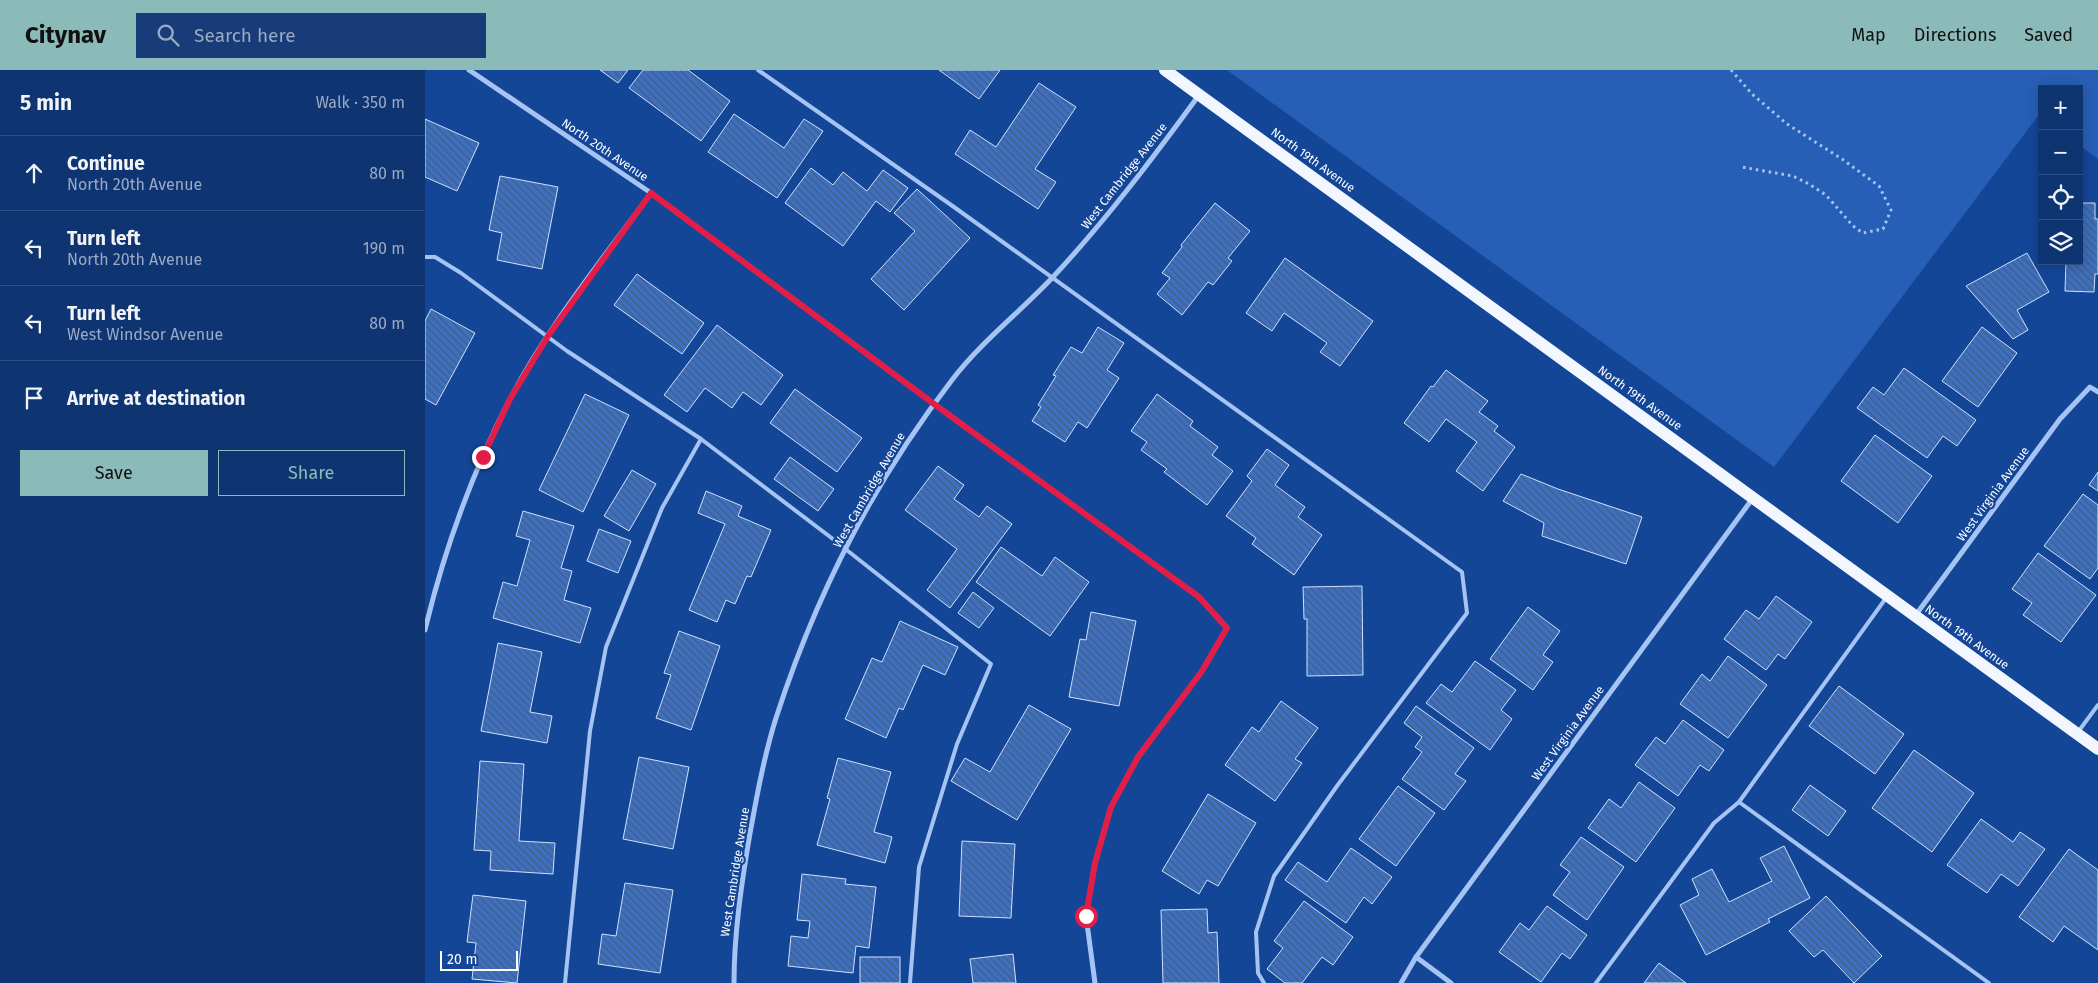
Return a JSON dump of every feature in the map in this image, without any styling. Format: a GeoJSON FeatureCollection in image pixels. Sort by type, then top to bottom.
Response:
{"type":"FeatureCollection","features":[{"type":"Feature","properties":{"kind":"main road","name":"North 19th Avenue"},"geometry":{"type":"LineString","coordinates":[[1165,70],[2098,749]]}},
{"type":"Feature","properties":{"kind":"street","name":"North 20th Avenue"},"geometry":{"type":"LineString","coordinates":[[469,70],[651,193],[934,404],[1199,597],[1227,628],[1202,671],[1138,757],[1111,807],[1095,863],[1086,916],[1095,983]]}},
{"type":"Feature","properties":{"kind":"street","name":"West Cambridge Avenue"},"geometry":{"type":"LineString","coordinates":[[734,983],[734,945],[743,872],[775,720],[807,630],[846,550],[879,488],[915,430],[953,378],[992,335],[1051,278],[1100,225],[1199,94]]}},
{"type":"Feature","properties":{"kind":"street"},"geometry":{"type":"LineString","coordinates":[[425,630],[434,592],[459,513],[510,399],[548,336],[651,193]]}},
{"type":"Feature","properties":{"kind":"street","name":"West Virginia Avenue"},"geometry":{"type":"LineString","coordinates":[[1915,616],[2061,419],[2090,388],[2098,392]]}},
{"type":"Feature","properties":{"kind":"street","name":"West Virginia Avenue"},"geometry":{"type":"LineString","coordinates":[[1401,983],[1416,958],[1753,498]]}},
{"type":"Feature","properties":{"kind":"street"},"geometry":{"type":"LineString","coordinates":[[1416,958],[1451,983]]}},
{"type":"Feature","properties":{"kind":"lane"},"geometry":{"type":"LineString","coordinates":[[758,70],[954,207],[1462,572],[1467,613],[1337,786],[1275,876],[1256,932],[1258,973],[1264,983]]}},
{"type":"Feature","properties":{"kind":"lane"},"geometry":{"type":"LineString","coordinates":[[425,258],[435,258],[461,273],[548,336],[701,439],[991,664],[957,744],[919,867],[910,983]]}},
{"type":"Feature","properties":{"kind":"lane"},"geometry":{"type":"LineString","coordinates":[[565,983],[591,731],[606,647],[662,508],[701,439]]}},
{"type":"Feature","properties":{"kind":"lane"},"geometry":{"type":"LineString","coordinates":[[1596,983],[1714,823],[1739,802],[1888,596]]}},
{"type":"Feature","properties":{"kind":"lane"},"geometry":{"type":"LineString","coordinates":[[2077,734],[2098,706]]}},
{"type":"Feature","properties":{"kind":"lane"},"geometry":{"type":"LineString","coordinates":[[1739,802],[1989,983]]}},
{"type":"Feature","properties":{"kind":"path"},"geometry":{"type":"LineString","coordinates":[[1731,70],[1752,94],[1787,124],[1842,159],[1879,186],[1891,210],[1883,229],[1872,233],[1863,233],[1853,226],[1826,195],[1809,184],[1793,176],[1741,167]]}},
{"type":"Feature","properties":{"kind":"shaded area"},"geometry":{"type":"Polygon","coordinates":[[[1227,70],[2098,70],[2098,159],[2083,148],[2083,85],[2038,85],[2038,116],[1774,467],[1227,70]]]}},
{"type":"Feature","properties":{"kind":"building"},"geometry":{"type":"Polygon","coordinates":[[[600,70],[628,70],[618,83],[600,70]]]}},
{"type":"Feature","properties":{"kind":"building"},"geometry":{"type":"Polygon","coordinates":[[[643,70],[688,70],[730,101],[701,141],[629,88],[643,70]]]}},
{"type":"Feature","properties":{"kind":"building"},"geometry":{"type":"Polygon","coordinates":[[[939,70],[1000,70],[979,99],[939,70]]]}},
{"type":"Feature","properties":{"kind":"building"},"geometry":{"type":"Polygon","coordinates":[[[1039,83],[1076,107],[1035,169],[1056,182],[1038,209],[955,154],[970,130],[996,147],[1039,83]]]}},
{"type":"Feature","properties":{"kind":"building"},"geometry":{"type":"Polygon","coordinates":[[[734,114],[784,148],[804,119],[823,131],[777,198],[708,152],[734,114]]]}},
{"type":"Feature","properties":{"kind":"building"},"geometry":{"type":"Polygon","coordinates":[[[425,119],[479,143],[457,191],[425,177],[425,119]]]}},
{"type":"Feature","properties":{"kind":"building"},"geometry":{"type":"Polygon","coordinates":[[[811,168],[833,185],[843,172],[867,191],[883,170],[908,188],[890,212],[876,201],[843,246],[785,203],[811,168]]]}},
{"type":"Feature","properties":{"kind":"building"},"geometry":{"type":"Polygon","coordinates":[[[500,176],[558,187],[542,269],[497,260],[502,233],[489,230],[500,176]]]}},
{"type":"Feature","properties":{"kind":"building"},"geometry":{"type":"Polygon","coordinates":[[[917,189],[970,238],[904,310],[871,279],[915,231],[894,213],[917,189]]]}},
{"type":"Feature","properties":{"kind":"building"},"geometry":{"type":"Polygon","coordinates":[[[1215,203],[1250,231],[1228,258],[1232,261],[1213,285],[1208,282],[1182,315],[1157,294],[1170,278],[1162,273],[1182,247],[1181,245],[1215,203]]]}},
{"type":"Feature","properties":{"kind":"building"},"geometry":{"type":"Polygon","coordinates":[[[2083,203],[2095,203],[2095,219],[2098,219],[2098,274],[2095,274],[2094,292],[2065,291],[2066,265],[2083,265],[2083,203]]]}},
{"type":"Feature","properties":{"kind":"building"},"geometry":{"type":"Polygon","coordinates":[[[2027,253],[2049,292],[2017,310],[2028,330],[2013,339],[1966,286],[2027,253]]]}},
{"type":"Feature","properties":{"kind":"building"},"geometry":{"type":"Polygon","coordinates":[[[1285,258],[1373,321],[1340,366],[1320,352],[1327,343],[1284,313],[1272,331],[1246,313],[1285,258]]]}},
{"type":"Feature","properties":{"kind":"building"},"geometry":{"type":"Polygon","coordinates":[[[637,274],[704,323],[682,354],[614,305],[637,274]]]}},
{"type":"Feature","properties":{"kind":"building"},"geometry":{"type":"Polygon","coordinates":[[[431,309],[475,333],[436,405],[425,399],[425,321],[431,309]]]}},
{"type":"Feature","properties":{"kind":"building"},"geometry":{"type":"Polygon","coordinates":[[[717,325],[783,375],[761,405],[743,392],[732,408],[705,388],[687,412],[664,395],[717,325]]]}},
{"type":"Feature","properties":{"kind":"building"},"geometry":{"type":"Polygon","coordinates":[[[1098,327],[1124,343],[1107,370],[1119,378],[1087,428],[1078,422],[1065,442],[1032,421],[1041,407],[1038,405],[1056,376],[1053,375],[1071,347],[1082,353],[1098,327]]]}},
{"type":"Feature","properties":{"kind":"building"},"geometry":{"type":"Polygon","coordinates":[[[1982,327],[2017,353],[1978,407],[1942,381],[1982,327]]]}},
{"type":"Feature","properties":{"kind":"building"},"geometry":{"type":"Polygon","coordinates":[[[1904,368],[1976,420],[1957,446],[1943,436],[1927,458],[1857,408],[1873,387],[1884,395],[1904,368]]]}},
{"type":"Feature","properties":{"kind":"building"},"geometry":{"type":"Polygon","coordinates":[[[1446,370],[1488,401],[1479,412],[1498,426],[1494,431],[1515,447],[1483,491],[1456,471],[1477,442],[1446,419],[1429,442],[1404,423],[1431,386],[1433,387],[1446,370]]]}},
{"type":"Feature","properties":{"kind":"building"},"geometry":{"type":"Polygon","coordinates":[[[795,389],[862,438],[837,472],[770,423],[795,389]]]}},
{"type":"Feature","properties":{"kind":"building"},"geometry":{"type":"Polygon","coordinates":[[[585,394],[629,415],[583,512],[539,490],[585,394]]]}},
{"type":"Feature","properties":{"kind":"building"},"geometry":{"type":"Polygon","coordinates":[[[1157,394],[1193,421],[1190,426],[1218,447],[1212,455],[1233,471],[1207,505],[1164,472],[1167,469],[1141,450],[1147,442],[1131,431],[1157,394]]]}},
{"type":"Feature","properties":{"kind":"building"},"geometry":{"type":"Polygon","coordinates":[[[1875,435],[1932,476],[1898,523],[1841,481],[1875,435]]]}},
{"type":"Feature","properties":{"kind":"building"},"geometry":{"type":"Polygon","coordinates":[[[1267,449],[1289,465],[1275,485],[1305,507],[1298,517],[1322,535],[1294,575],[1252,544],[1256,538],[1226,516],[1252,481],[1247,476],[1267,449]]]}},
{"type":"Feature","properties":{"kind":"building"},"geometry":{"type":"Polygon","coordinates":[[[790,457],[834,489],[818,511],[774,479],[790,457]]]}},
{"type":"Feature","properties":{"kind":"building"},"geometry":{"type":"Polygon","coordinates":[[[938,466],[964,485],[954,499],[979,517],[987,506],[1012,524],[950,608],[927,590],[957,549],[905,510],[938,466]]]}},
{"type":"Feature","properties":{"kind":"building"},"geometry":{"type":"Polygon","coordinates":[[[632,470],[656,484],[629,531],[604,516],[632,470]]]}},
{"type":"Feature","properties":{"kind":"building"},"geometry":{"type":"Polygon","coordinates":[[[2098,472],[2098,491],[2089,485],[2098,472]]]}},
{"type":"Feature","properties":{"kind":"building"},"geometry":{"type":"Polygon","coordinates":[[[1521,474],[1558,489],[1642,517],[1626,564],[1542,536],[1544,523],[1503,501],[1521,474]]]}},
{"type":"Feature","properties":{"kind":"building"},"geometry":{"type":"Polygon","coordinates":[[[706,491],[742,506],[738,516],[771,530],[751,577],[747,576],[735,604],[726,600],[717,622],[689,610],[725,524],[698,513],[706,491]]]}},
{"type":"Feature","properties":{"kind":"building"},"geometry":{"type":"Polygon","coordinates":[[[2083,494],[2098,505],[2098,568],[2090,579],[2044,546],[2083,494]]]}},
{"type":"Feature","properties":{"kind":"building"},"geometry":{"type":"Polygon","coordinates":[[[523,511],[574,526],[561,568],[572,571],[564,600],[591,608],[580,643],[493,618],[503,582],[517,586],[530,540],[516,536],[523,511]]]}},
{"type":"Feature","properties":{"kind":"building"},"geometry":{"type":"Polygon","coordinates":[[[599,529],[631,541],[618,573],[587,561],[599,529]]]}},
{"type":"Feature","properties":{"kind":"building"},"geometry":{"type":"Polygon","coordinates":[[[1001,547],[1042,576],[1055,557],[1089,582],[1050,636],[976,582],[1001,547]]]}},
{"type":"Feature","properties":{"kind":"building"},"geometry":{"type":"Polygon","coordinates":[[[2038,553],[2096,595],[2061,642],[2023,615],[2032,603],[2012,589],[2038,553]]]}},
{"type":"Feature","properties":{"kind":"building"},"geometry":{"type":"Polygon","coordinates":[[[1362,586],[1363,675],[1307,676],[1307,619],[1304,619],[1303,587],[1362,586]]]}},
{"type":"Feature","properties":{"kind":"building"},"geometry":{"type":"Polygon","coordinates":[[[973,592],[994,608],[979,628],[958,613],[973,592]]]}},
{"type":"Feature","properties":{"kind":"building"},"geometry":{"type":"Polygon","coordinates":[[[1776,596],[1812,622],[1785,659],[1778,654],[1766,670],[1724,639],[1746,610],[1759,619],[1776,596]]]}},
{"type":"Feature","properties":{"kind":"building"},"geometry":{"type":"Polygon","coordinates":[[[1528,607],[1560,631],[1543,655],[1553,662],[1533,690],[1490,659],[1528,607]]]}},
{"type":"Feature","properties":{"kind":"building"},"geometry":{"type":"Polygon","coordinates":[[[1091,612],[1136,621],[1119,706],[1069,697],[1080,639],[1086,640],[1091,612]]]}},
{"type":"Feature","properties":{"kind":"building"},"geometry":{"type":"Polygon","coordinates":[[[900,621],[958,647],[945,675],[923,665],[903,710],[899,708],[886,738],[845,719],[872,658],[882,662],[900,621]]]}},
{"type":"Feature","properties":{"kind":"building"},"geometry":{"type":"Polygon","coordinates":[[[679,631],[720,646],[691,730],[656,718],[671,675],[664,673],[679,631]]]}},
{"type":"Feature","properties":{"kind":"building"},"geometry":{"type":"Polygon","coordinates":[[[498,643],[542,652],[530,712],[552,716],[547,743],[481,731],[498,643]]]}},
{"type":"Feature","properties":{"kind":"building"},"geometry":{"type":"Polygon","coordinates":[[[1728,656],[1767,685],[1728,738],[1680,704],[1702,674],[1710,681],[1728,656]]]}},
{"type":"Feature","properties":{"kind":"building"},"geometry":{"type":"Polygon","coordinates":[[[1475,661],[1516,690],[1501,710],[1512,719],[1490,750],[1426,703],[1441,684],[1452,692],[1475,661]]]}},
{"type":"Feature","properties":{"kind":"building"},"geometry":{"type":"Polygon","coordinates":[[[1839,686],[1904,734],[1875,774],[1809,726],[1839,686]]]}},
{"type":"Feature","properties":{"kind":"building"},"geometry":{"type":"Polygon","coordinates":[[[1281,701],[1318,728],[1295,759],[1302,763],[1275,801],[1225,765],[1252,727],[1259,732],[1281,701]]]}},
{"type":"Feature","properties":{"kind":"building"},"geometry":{"type":"Polygon","coordinates":[[[1029,705],[1071,729],[1017,820],[951,781],[965,758],[990,772],[1029,705]]]}},
{"type":"Feature","properties":{"kind":"building"},"geometry":{"type":"Polygon","coordinates":[[[1416,706],[1474,748],[1455,774],[1466,781],[1444,810],[1402,779],[1422,752],[1415,747],[1422,737],[1404,723],[1416,706]]]}},
{"type":"Feature","properties":{"kind":"building"},"geometry":{"type":"Polygon","coordinates":[[[1683,720],[1724,750],[1709,771],[1700,765],[1678,796],[1635,765],[1656,737],[1665,744],[1683,720]]]}},
{"type":"Feature","properties":{"kind":"building"},"geometry":{"type":"Polygon","coordinates":[[[1914,750],[1974,793],[1932,852],[1872,808],[1914,750]]]}},
{"type":"Feature","properties":{"kind":"building"},"geometry":{"type":"Polygon","coordinates":[[[639,757],[689,767],[673,849],[623,839],[639,757]]]}},
{"type":"Feature","properties":{"kind":"building"},"geometry":{"type":"Polygon","coordinates":[[[838,758],[891,772],[874,832],[892,837],[885,863],[817,845],[830,799],[827,798],[838,758]]]}},
{"type":"Feature","properties":{"kind":"building"},"geometry":{"type":"Polygon","coordinates":[[[480,761],[524,764],[519,841],[555,843],[553,874],[490,870],[491,851],[474,850],[480,761]]]}},
{"type":"Feature","properties":{"kind":"building"},"geometry":{"type":"Polygon","coordinates":[[[1639,782],[1675,808],[1636,862],[1588,828],[1609,799],[1621,808],[1639,782]]]}},
{"type":"Feature","properties":{"kind":"building"},"geometry":{"type":"Polygon","coordinates":[[[1810,785],[1846,811],[1828,836],[1792,810],[1810,785]]]}},
{"type":"Feature","properties":{"kind":"building"},"geometry":{"type":"Polygon","coordinates":[[[1398,786],[1435,813],[1396,866],[1359,839],[1398,786]]]}},
{"type":"Feature","properties":{"kind":"building"},"geometry":{"type":"Polygon","coordinates":[[[1208,794],[1256,823],[1218,886],[1207,880],[1199,894],[1162,871],[1208,794]]]}},
{"type":"Feature","properties":{"kind":"building"},"geometry":{"type":"Polygon","coordinates":[[[1981,819],[2013,842],[2020,832],[2045,849],[2018,886],[2001,874],[1987,893],[1947,865],[1981,819]]]}},
{"type":"Feature","properties":{"kind":"building"},"geometry":{"type":"Polygon","coordinates":[[[1581,837],[1624,867],[1587,920],[1553,895],[1570,872],[1560,865],[1581,837]]]}},
{"type":"Feature","properties":{"kind":"building"},"geometry":{"type":"Polygon","coordinates":[[[962,841],[1015,844],[1011,918],[959,916],[962,841]]]}},
{"type":"Feature","properties":{"kind":"building"},"geometry":{"type":"Polygon","coordinates":[[[1784,846],[1810,898],[1768,919],[1770,922],[1706,955],[1680,905],[1699,895],[1692,879],[1712,869],[1729,902],[1772,881],[1760,858],[1784,846]]]}},
{"type":"Feature","properties":{"kind":"building"},"geometry":{"type":"Polygon","coordinates":[[[1351,848],[1392,877],[1372,904],[1364,897],[1346,923],[1285,880],[1298,862],[1327,882],[1351,848]]]}},
{"type":"Feature","properties":{"kind":"building"},"geometry":{"type":"Polygon","coordinates":[[[2069,849],[2098,870],[2098,950],[2064,926],[2053,942],[2019,917],[2069,849]]]}},
{"type":"Feature","properties":{"kind":"building"},"geometry":{"type":"Polygon","coordinates":[[[802,874],[846,879],[845,884],[876,887],[869,948],[856,946],[853,973],[788,966],[791,936],[808,938],[810,921],[797,920],[802,874]]]}},
{"type":"Feature","properties":{"kind":"building"},"geometry":{"type":"Polygon","coordinates":[[[625,883],[673,890],[660,973],[598,964],[602,934],[616,936],[625,883]]]}},
{"type":"Feature","properties":{"kind":"building"},"geometry":{"type":"Polygon","coordinates":[[[473,895],[526,901],[517,983],[472,979],[476,943],[467,942],[473,895]]]}},
{"type":"Feature","properties":{"kind":"building"},"geometry":{"type":"Polygon","coordinates":[[[1826,896],[1882,956],[1854,983],[1823,950],[1814,957],[1789,931],[1826,896]]]}},
{"type":"Feature","properties":{"kind":"building"},"geometry":{"type":"Polygon","coordinates":[[[1304,901],[1353,937],[1333,965],[1322,957],[1302,983],[1285,983],[1267,969],[1283,948],[1274,941],[1304,901]]]}},
{"type":"Feature","properties":{"kind":"building"},"geometry":{"type":"Polygon","coordinates":[[[1547,906],[1587,935],[1570,959],[1562,953],[1541,982],[1499,952],[1520,923],[1529,930],[1547,906]]]}},
{"type":"Feature","properties":{"kind":"building"},"geometry":{"type":"Polygon","coordinates":[[[1207,909],[1208,933],[1217,932],[1219,983],[1163,983],[1161,910],[1207,909]]]}},
{"type":"Feature","properties":{"kind":"building"},"geometry":{"type":"Polygon","coordinates":[[[1013,954],[1016,983],[973,983],[970,959],[1013,954]]]}},
{"type":"Feature","properties":{"kind":"building"},"geometry":{"type":"Polygon","coordinates":[[[860,957],[900,957],[900,983],[860,983],[860,957]]]}},
{"type":"Feature","properties":{"kind":"building"},"geometry":{"type":"Polygon","coordinates":[[[1659,963],[1686,983],[1644,983],[1659,963]]]}},
{"type":"Feature","properties":{"kind":"route"},"geometry":{"type":"LineString","coordinates":[[483,457],[510,399],[548,336],[651,193],[934,404],[1199,597],[1227,628],[1202,671],[1138,757],[1111,807],[1095,863],[1086,916]]}}]}
